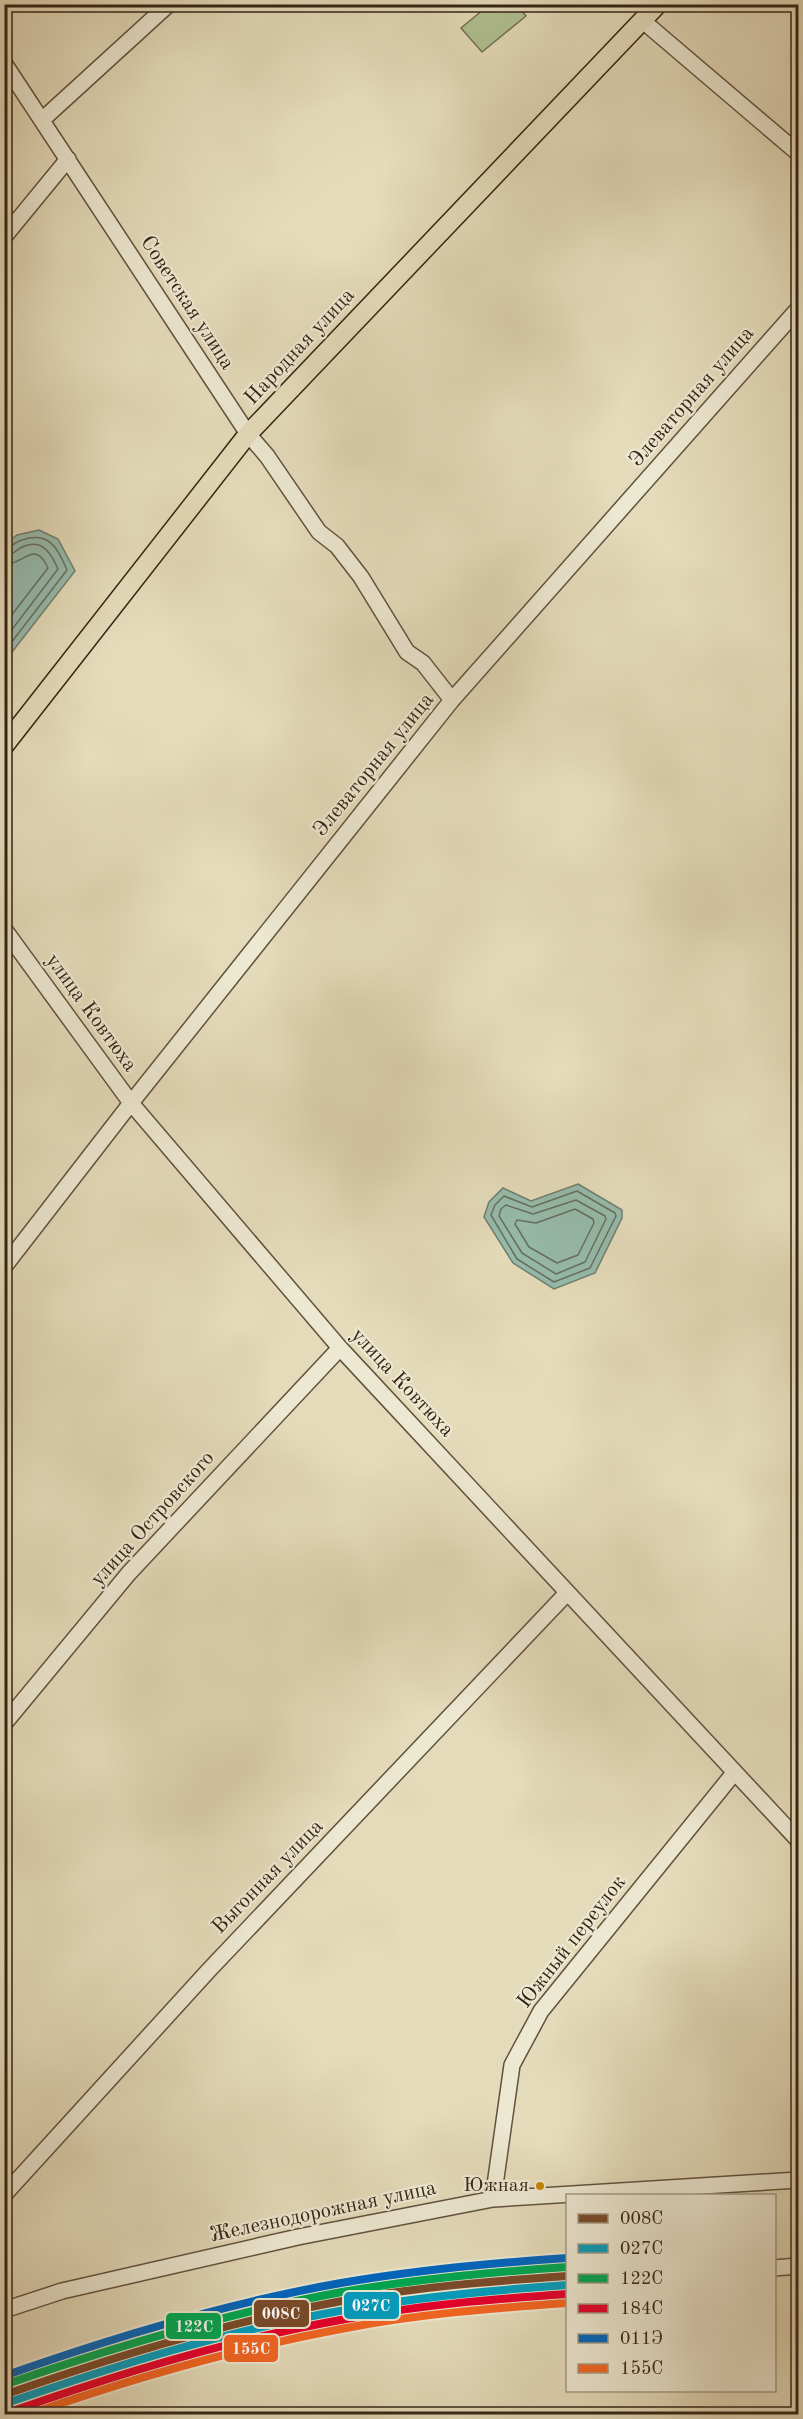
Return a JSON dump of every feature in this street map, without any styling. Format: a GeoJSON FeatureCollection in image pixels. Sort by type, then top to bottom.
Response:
{"type":"FeatureCollection","features":[{"type":"Feature","properties":{"kind":"main road","name":"Народная улица"},"geometry":{"type":"LineString","coordinates":[[4,746],[248,434],[658,4]]}},
{"type":"Feature","properties":{"kind":"street"},"geometry":{"type":"LineString","coordinates":[[42,120],[169,4]]}},
{"type":"Feature","properties":{"kind":"street"},"geometry":{"type":"LineString","coordinates":[[643,21],[798,153]]}},
{"type":"Feature","properties":{"kind":"street","name":"Советская улица"},"geometry":{"type":"LineString","coordinates":[[4,63],[248,434],[267,456],[319,532],[337,546],[361,577],[407,652],[423,663],[452,700]]}},
{"type":"Feature","properties":{"kind":"street"},"geometry":{"type":"LineString","coordinates":[[4,237],[68,159]]}},
{"type":"Feature","properties":{"kind":"street","name":"Элеваторная улица"},"geometry":{"type":"LineString","coordinates":[[4,1267],[131,1103],[452,700],[798,309]]}},
{"type":"Feature","properties":{"kind":"street","name":"улица Ковтюха"},"geometry":{"type":"LineString","coordinates":[[4,928],[131,1103],[340,1348],[798,1839]]}},
{"type":"Feature","properties":{"kind":"street","name":"улица Островского"},"geometry":{"type":"LineString","coordinates":[[4,1725],[129,1573],[340,1348]]}},
{"type":"Feature","properties":{"kind":"street","name":"Выгонная улица"},"geometry":{"type":"LineString","coordinates":[[4,2194],[209,1970],[567,1593]]}},
{"type":"Feature","properties":{"kind":"street","name":"Южный переулок"},"geometry":{"type":"LineString","coordinates":[[493,2199],[512,2065],[541,2011],[734,1773]]}},
{"type":"Feature","properties":{"kind":"street","name":"Железнодорожная улица"},"geometry":{"type":"LineString","coordinates":[[573,2194],[798,2180]]}},
{"type":"Feature","properties":{"kind":"street","name":"Железнодорожная улица"},"geometry":{"type":"LineString","coordinates":[[4,2310],[62,2291],[298,2237],[493,2199],[566,2194]]}},
{"type":"Feature","properties":{"kind":"street"},"geometry":{"type":"LineString","coordinates":[[776,2268],[798,2266]]}},
{"type":"Feature","properties":{"kind":"shaded area"},"geometry":{"type":"Polygon","coordinates":[[[489,5],[517,5],[526,16],[482,52],[461,28],[489,5]]]}},
{"type":"Feature","properties":{"kind":"water"},"geometry":{"type":"Polygon","coordinates":[[[39,530],[58,539],[75,571],[5,661],[5,544],[17,535],[39,530]]]}},
{"type":"Feature","properties":{"kind":"water"},"geometry":{"type":"Polygon","coordinates":[[[578,1184],[622,1210],[622,1218],[595,1273],[554,1289],[513,1263],[484,1217],[489,1202],[503,1188],[531,1201],[578,1184]]]}},
{"type":"Feature","properties":{"kind":"transit line","name":"011Э"},"geometry":{"type":"LineString","coordinates":[[4,2376],[171,2322],[298,2291],[425,2271],[566,2258]]}},
{"type":"Feature","properties":{"kind":"transit line","name":"122С"},"geometry":{"type":"LineString","coordinates":[[4,2385],[171,2332],[299,2300],[426,2280],[566,2267]]}},
{"type":"Feature","properties":{"kind":"transit line","name":"008С"},"geometry":{"type":"LineString","coordinates":[[4,2395],[172,2341],[299,2309],[426,2288],[566,2276]]}},
{"type":"Feature","properties":{"kind":"transit line","name":"027С"},"geometry":{"type":"LineString","coordinates":[[7,2403],[174,2350],[302,2318],[428,2298],[566,2285]]}},
{"type":"Feature","properties":{"kind":"transit line","name":"184С"},"geometry":{"type":"LineString","coordinates":[[10,2412],[176,2358],[303,2327],[429,2306],[566,2294]]}},
{"type":"Feature","properties":{"kind":"transit line","name":"155С"},"geometry":{"type":"LineString","coordinates":[[30,2414],[186,2365],[306,2336],[429,2315],[566,2303]]}},
{"type":"Feature","properties":{"kind":"place","name":"Южная"},"geometry":{"type":"Point","coordinates":[540,2186]}}]}
